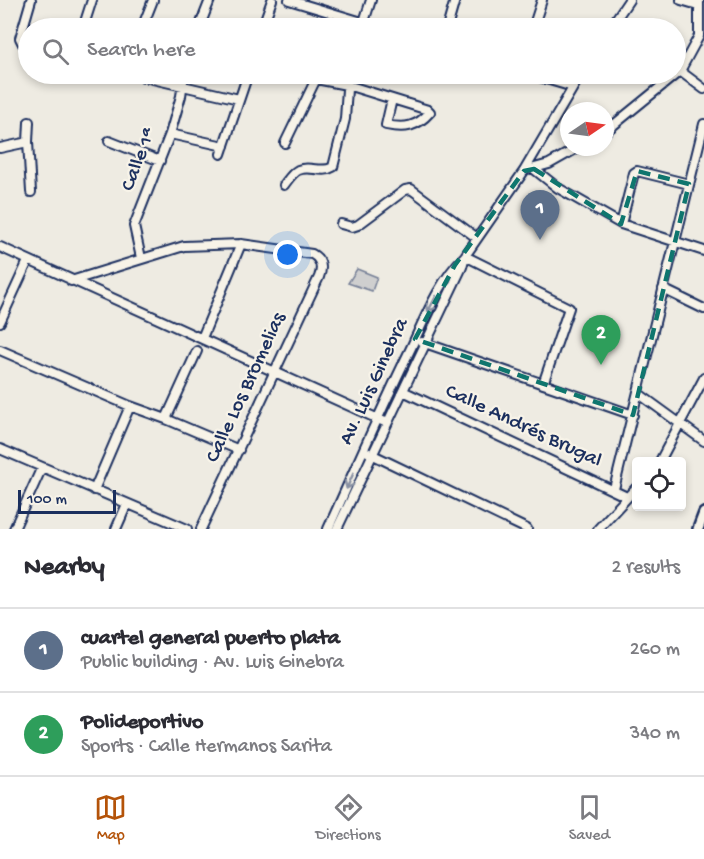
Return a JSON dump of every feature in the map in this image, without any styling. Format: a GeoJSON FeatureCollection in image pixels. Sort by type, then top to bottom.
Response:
{"type":"FeatureCollection","features":[{"type":"Feature","properties":{"kind":"main road"},"geometry":{"type":"LineString","coordinates":[[698,529],[704,513]]}},
{"type":"Feature","properties":{"kind":"street"},"geometry":{"type":"LineString","coordinates":[[27,18],[31,0]]}},
{"type":"Feature","properties":{"kind":"street"},"geometry":{"type":"LineString","coordinates":[[86,18],[92,0]]}},
{"type":"Feature","properties":{"kind":"street"},"geometry":{"type":"LineString","coordinates":[[146,18],[153,0]]}},
{"type":"Feature","properties":{"kind":"street"},"geometry":{"type":"LineString","coordinates":[[203,18],[210,0]]}},
{"type":"Feature","properties":{"kind":"street"},"geometry":{"type":"LineString","coordinates":[[266,18],[272,0]]}},
{"type":"Feature","properties":{"kind":"street"},"geometry":{"type":"LineString","coordinates":[[289,0],[340,18]]}},
{"type":"Feature","properties":{"kind":"street"},"geometry":{"type":"LineString","coordinates":[[365,18],[371,0]]}},
{"type":"Feature","properties":{"kind":"street"},"geometry":{"type":"LineString","coordinates":[[450,18],[456,0]]}},
{"type":"Feature","properties":{"kind":"street"},"geometry":{"type":"LineString","coordinates":[[536,18],[542,0]]}},
{"type":"Feature","properties":{"kind":"street"},"geometry":{"type":"LineString","coordinates":[[617,17],[620,0]]}},
{"type":"Feature","properties":{"kind":"street"},"geometry":{"type":"LineString","coordinates":[[617,17],[629,0]]}},
{"type":"Feature","properties":{"kind":"street"},"geometry":{"type":"LineString","coordinates":[[681,0],[698,2],[701,37],[686,62]]}},
{"type":"Feature","properties":{"kind":"street"},"geometry":{"type":"LineString","coordinates":[[686,75],[704,89]]}},
{"type":"Feature","properties":{"kind":"street"},"geometry":{"type":"LineString","coordinates":[[178,84],[239,99]]}},
{"type":"Feature","properties":{"kind":"street"},"geometry":{"type":"LineString","coordinates":[[221,154],[244,84]]}},
{"type":"Feature","properties":{"kind":"street"},"geometry":{"type":"LineString","coordinates":[[285,143],[313,84]]}},
{"type":"Feature","properties":{"kind":"street"},"geometry":{"type":"LineString","coordinates":[[342,84],[347,85],[428,110],[430,112],[420,122],[409,127],[387,125],[392,99]]}},
{"type":"Feature","properties":{"kind":"street"},"geometry":{"type":"LineString","coordinates":[[563,84],[573,87]]}},
{"type":"Feature","properties":{"kind":"street","name":"Av. Luis Ginebra"},"geometry":{"type":"LineString","coordinates":[[328,529],[377,417],[432,302],[455,265],[465,256],[524,171],[575,84]]}},
{"type":"Feature","properties":{"kind":"street"},"geometry":{"type":"LineString","coordinates":[[614,125],[665,84]]}},
{"type":"Feature","properties":{"kind":"street","name":"Calle 1ª"},"geometry":{"type":"LineString","coordinates":[[141,258],[134,226],[170,134],[183,85]]}},
{"type":"Feature","properties":{"kind":"street"},"geometry":{"type":"LineString","coordinates":[[284,185],[300,169],[326,171],[333,167],[345,119],[347,85]]}},
{"type":"Feature","properties":{"kind":"street"},"geometry":{"type":"LineString","coordinates":[[29,122],[27,142],[31,192]]}},
{"type":"Feature","properties":{"kind":"street"},"geometry":{"type":"LineString","coordinates":[[614,489],[704,124]]}},
{"type":"Feature","properties":{"kind":"street"},"geometry":{"type":"LineString","coordinates":[[170,134],[224,146]]}},
{"type":"Feature","properties":{"kind":"street"},"geometry":{"type":"LineString","coordinates":[[109,141],[160,161]]}},
{"type":"Feature","properties":{"kind":"street"},"geometry":{"type":"LineString","coordinates":[[0,148],[27,142]]}},
{"type":"Feature","properties":{"kind":"street"},"geometry":{"type":"LineString","coordinates":[[524,171],[549,164],[563,156]]}},
{"type":"Feature","properties":{"kind":"street"},"geometry":{"type":"LineString","coordinates":[[534,169],[558,188],[621,224],[704,251]]}},
{"type":"Feature","properties":{"kind":"street"},"geometry":{"type":"LineString","coordinates":[[621,224],[634,173],[637,171],[689,184]]}},
{"type":"Feature","properties":{"kind":"street"},"geometry":{"type":"LineString","coordinates":[[341,224],[352,227],[358,225],[405,190],[411,189],[477,238]]}},
{"type":"Feature","properties":{"kind":"street"},"geometry":{"type":"LineString","coordinates":[[71,281],[184,246],[241,244],[202,338]]}},
{"type":"Feature","properties":{"kind":"street","name":"Calle Los Bromelias"},"geometry":{"type":"LineString","coordinates":[[201,529],[321,272],[319,261],[312,254],[241,244]]}},
{"type":"Feature","properties":{"kind":"street"},"geometry":{"type":"LineString","coordinates":[[0,247],[387,423]]}},
{"type":"Feature","properties":{"kind":"street"},"geometry":{"type":"LineString","coordinates":[[465,256],[569,308],[543,384]]}},
{"type":"Feature","properties":{"kind":"street","name":"Av. Luis Ginebra"},"geometry":{"type":"LineString","coordinates":[[337,529],[462,267],[465,256]]}},
{"type":"Feature","properties":{"kind":"street"},"geometry":{"type":"LineString","coordinates":[[0,322],[27,261]]}},
{"type":"Feature","properties":{"kind":"street"},"geometry":{"type":"LineString","coordinates":[[663,289],[704,309]]}},
{"type":"Feature","properties":{"kind":"street"},"geometry":{"type":"LineString","coordinates":[[415,339],[633,415]]}},
{"type":"Feature","properties":{"kind":"street"},"geometry":{"type":"LineString","coordinates":[[0,350],[129,406],[239,450]]}},
{"type":"Feature","properties":{"kind":"street"},"geometry":{"type":"LineString","coordinates":[[166,419],[197,351]]}},
{"type":"Feature","properties":{"kind":"street"},"geometry":{"type":"LineString","coordinates":[[663,457],[704,378]]}},
{"type":"Feature","properties":{"kind":"street","name":"Calle Andrés Brugal"},"geometry":{"type":"LineString","coordinates":[[403,391],[627,497]]}},
{"type":"Feature","properties":{"kind":"street"},"geometry":{"type":"LineString","coordinates":[[638,393],[704,441]]}},
{"type":"Feature","properties":{"kind":"street"},"geometry":{"type":"LineString","coordinates":[[94,490],[129,406]]}},
{"type":"Feature","properties":{"kind":"street"},"geometry":{"type":"LineString","coordinates":[[0,448],[188,529]]}},
{"type":"Feature","properties":{"kind":"street"},"geometry":{"type":"LineString","coordinates":[[364,450],[372,456],[527,529]]}},
{"type":"Feature","properties":{"kind":"street"},"geometry":{"type":"LineString","coordinates":[[14,529],[42,467]]}},
{"type":"Feature","properties":{"kind":"street"},"geometry":{"type":"LineString","coordinates":[[598,529],[632,492]]}},
{"type":"Feature","properties":{"kind":"street"},"geometry":{"type":"LineString","coordinates":[[116,529],[128,504]]}},
{"type":"Feature","properties":{"kind":"highlighted area"},"geometry":{"type":"Polygon","coordinates":[[[534,169],[621,224],[637,171],[689,184],[633,415],[415,339],[455,265],[524,171],[534,169]]]}},
{"type":"Feature","properties":{"kind":"shaded area"},"geometry":{"type":"Polygon","coordinates":[[[357,269],[377,277],[372,291],[348,283],[357,269]]]}},
{"type":"Feature","properties":{"kind":"place","name":"cuartel general puerto plata"},"geometry":{"type":"Point","coordinates":[540,240]}},
{"type":"Feature","properties":{"kind":"place","name":"Polideportivo"},"geometry":{"type":"Point","coordinates":[601,365]}}]}
